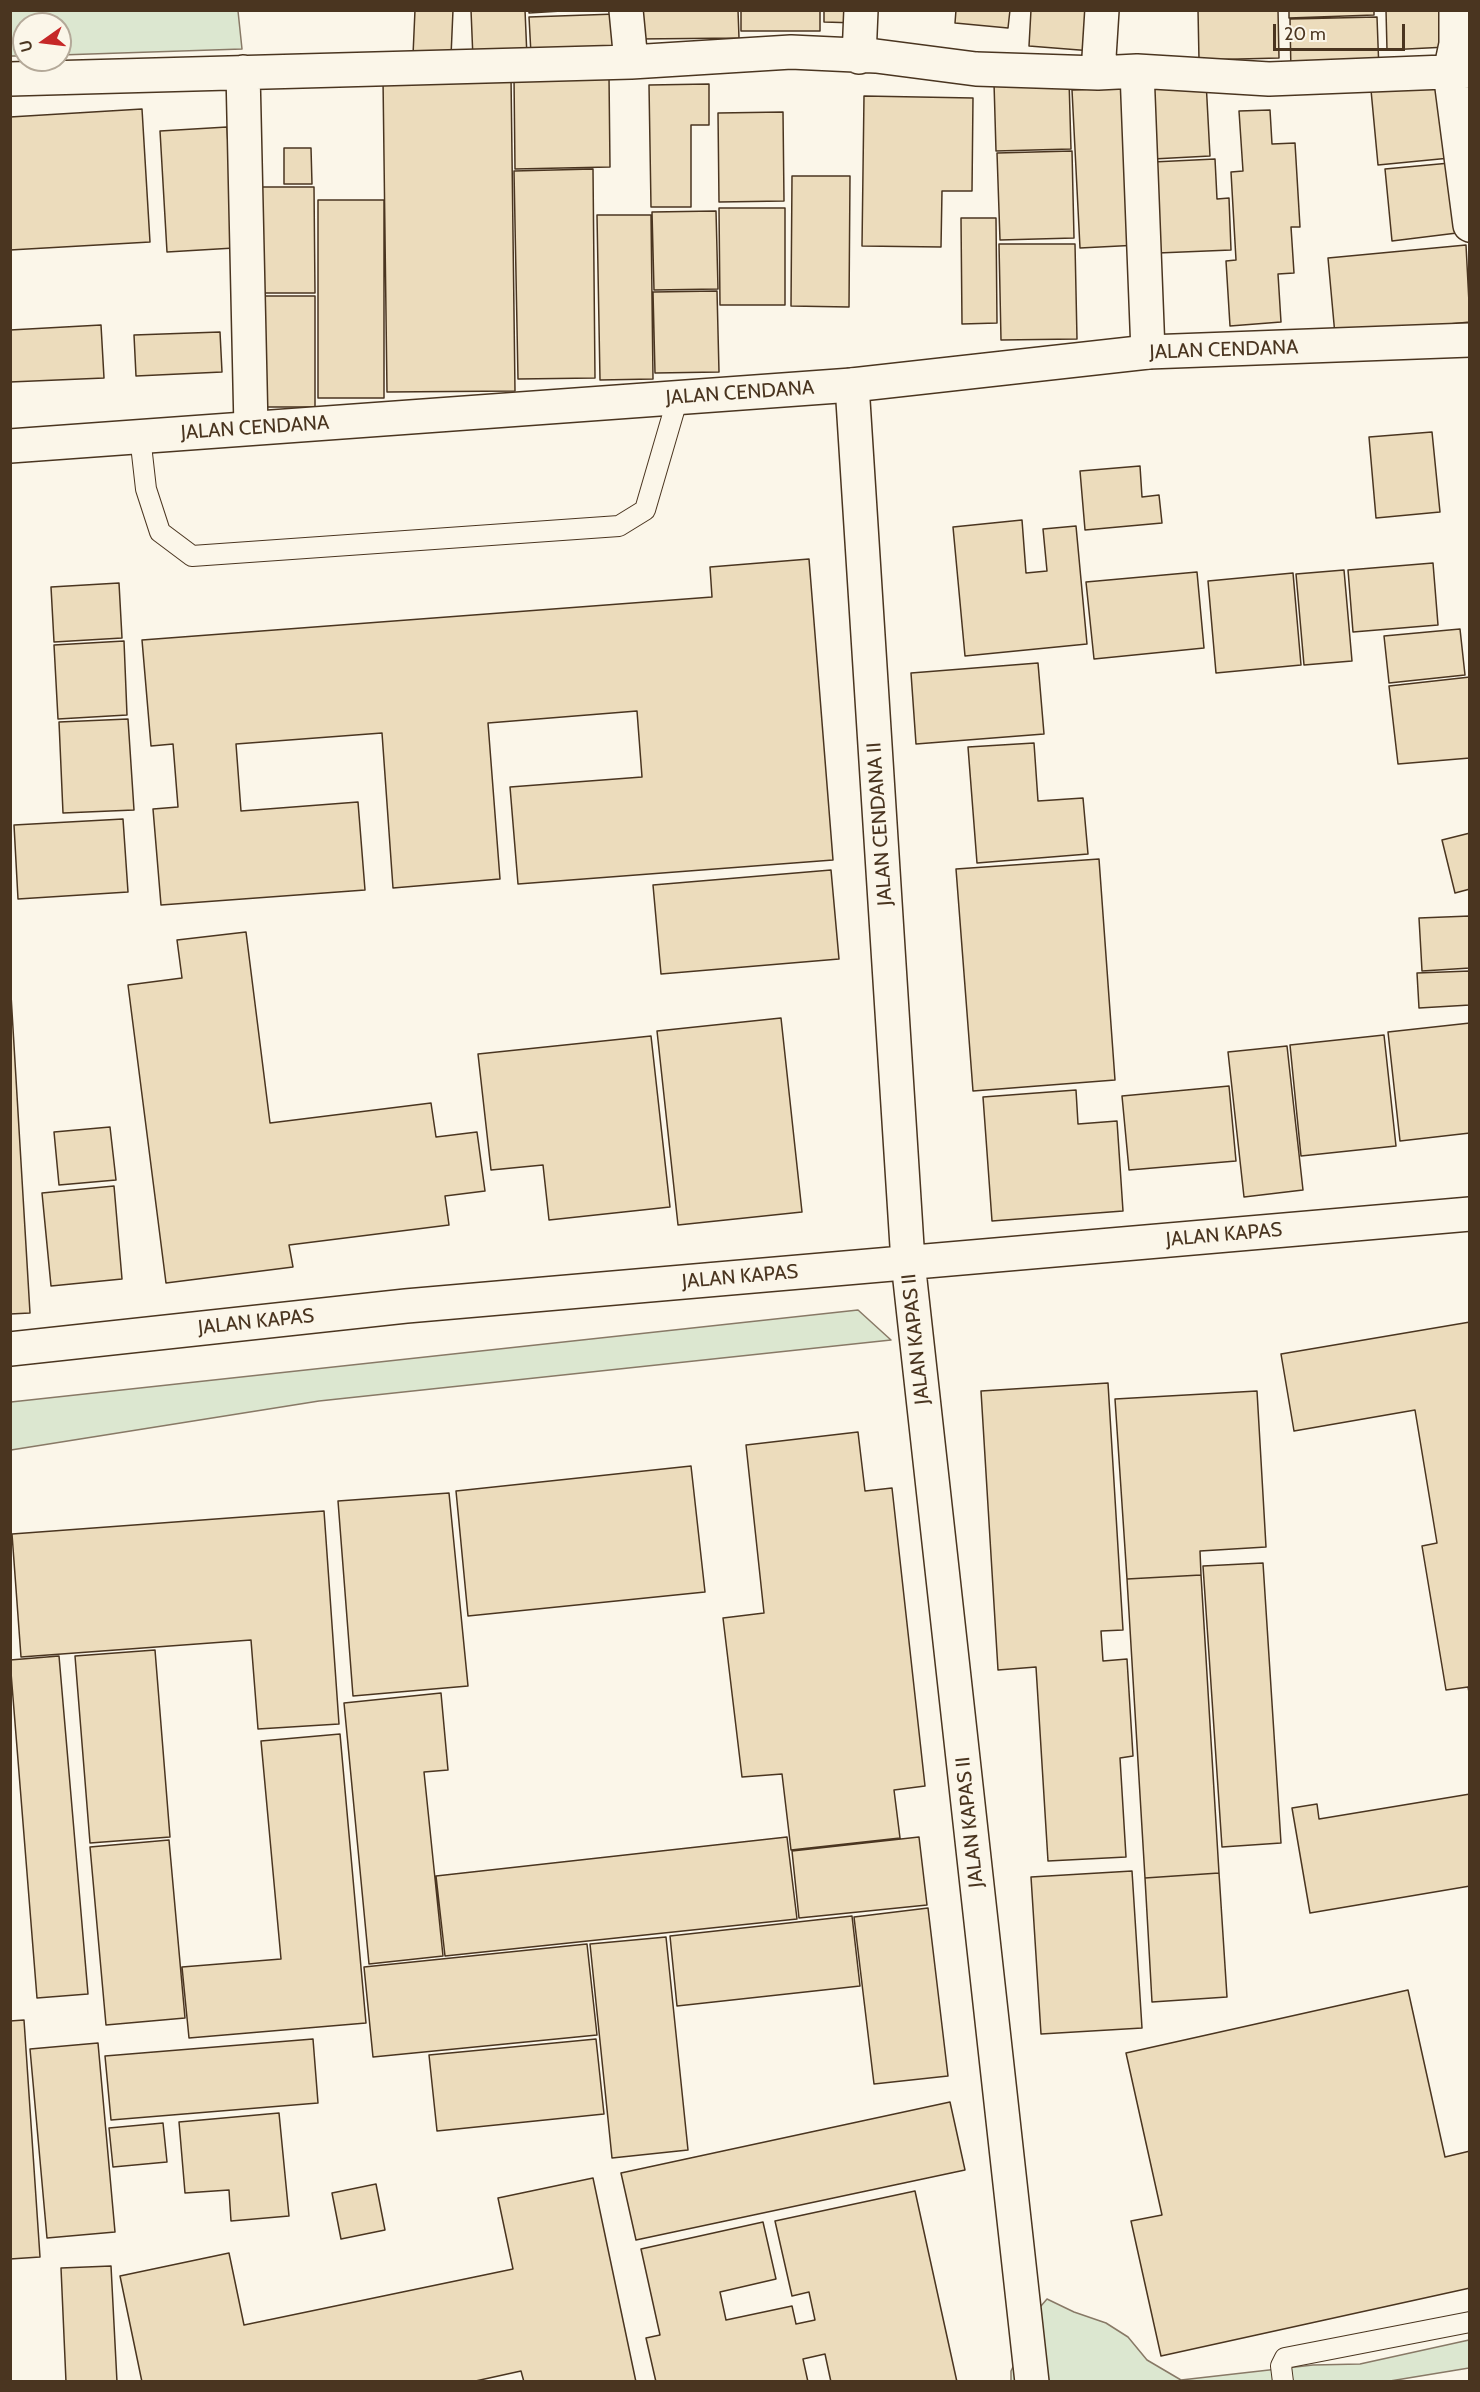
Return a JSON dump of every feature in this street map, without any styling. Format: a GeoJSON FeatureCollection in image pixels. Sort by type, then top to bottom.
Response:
{"type":"FeatureCollection","features":[{"type":"Feature","properties":{"kind":"street"},"geometry":{"type":"LineString","coordinates":[[626,10],[630,62]]}},
{"type":"Feature","properties":{"kind":"street"},"geometry":{"type":"LineString","coordinates":[[859,57],[861,10]]}},
{"type":"Feature","properties":{"kind":"street"},"geometry":{"type":"LineString","coordinates":[[1098,73],[1102,10]]}},
{"type":"Feature","properties":{"kind":"street"},"geometry":{"type":"LineString","coordinates":[[1455,10],[1470,225]]}},
{"type":"Feature","properties":{"kind":"street"},"geometry":{"type":"LineString","coordinates":[[10,79],[630,62],[792,52],[859,57],[876,56],[976,69],[1098,73],[1137,71],[1269,79],[1460,72]]}},
{"type":"Feature","properties":{"kind":"street"},"geometry":{"type":"LineString","coordinates":[[1137,71],[1148,352]]}},
{"type":"Feature","properties":{"kind":"street"},"geometry":{"type":"LineString","coordinates":[[243,72],[252,428]]}},
{"type":"Feature","properties":{"kind":"street","name":"JALAN CENDANA"},"geometry":{"type":"LineString","coordinates":[[10,446],[852,385],[1148,352],[1470,340]]}},
{"type":"Feature","properties":{"kind":"street","name":"JALAN CENDANA II"},"geometry":{"type":"LineString","coordinates":[[852,385],[908,1262]]}},
{"type":"Feature","properties":{"kind":"street","name":"JALAN KAPAS"},"geometry":{"type":"LineString","coordinates":[[10,1348],[418,1305],[1470,1214]]}},
{"type":"Feature","properties":{"kind":"street","name":"JALAN KAPAS II"},"geometry":{"type":"LineString","coordinates":[[908,1262],[1032,2382]]}},
{"type":"Feature","properties":{"kind":"lane"},"geometry":{"type":"LineString","coordinates":[[140,436],[146,489],[160,532],[192,556],[619,526],[645,510],[678,397]]}},
{"type":"Feature","properties":{"kind":"lane"},"geometry":{"type":"LineString","coordinates":[[1283,2382],[1281,2366],[1285,2358],[1470,2322]]}},
{"type":"Feature","properties":{"kind":"green space"},"geometry":{"type":"Polygon","coordinates":[[[10,11],[238,11],[242,49],[72,55],[72,12],[12,12],[11,56],[10,11]]]}},
{"type":"Feature","properties":{"kind":"green space"},"geometry":{"type":"Polygon","coordinates":[[[858,1310],[891,1340],[319,1401],[11,1450],[11,1402],[858,1310]]]}},
{"type":"Feature","properties":{"kind":"green space"},"geometry":{"type":"Polygon","coordinates":[[[1047,2299],[1074,2312],[1106,2323],[1128,2337],[1147,2360],[1181,2380],[1313,2365],[1360,2364],[1469,2340],[1469,2368],[1390,2381],[1011,2382],[1011,2371],[1026,2341],[1028,2321],[1047,2299]]]}},
{"type":"Feature","properties":{"kind":"building"},"geometry":{"type":"Polygon","coordinates":[[[415,10],[453,10],[451,56],[413,55],[415,10]]]}},
{"type":"Feature","properties":{"kind":"building"},"geometry":{"type":"Polygon","coordinates":[[[471,10],[525,10],[527,57],[473,59],[471,10]]]}},
{"type":"Feature","properties":{"kind":"building"},"geometry":{"type":"Polygon","coordinates":[[[529,10],[578,10],[529,13],[529,10]]]}},
{"type":"Feature","properties":{"kind":"building"},"geometry":{"type":"Polygon","coordinates":[[[637,10],[738,10],[739,38],[638,39],[637,10]]]}},
{"type":"Feature","properties":{"kind":"building"},"geometry":{"type":"Polygon","coordinates":[[[741,10],[820,10],[820,31],[741,31],[741,10]]]}},
{"type":"Feature","properties":{"kind":"building"},"geometry":{"type":"Polygon","coordinates":[[[824,10],[858,10],[857,23],[824,22],[824,10]]]}},
{"type":"Feature","properties":{"kind":"building"},"geometry":{"type":"Polygon","coordinates":[[[956,10],[1010,10],[1008,28],[955,23],[956,10]]]}},
{"type":"Feature","properties":{"kind":"building"},"geometry":{"type":"Polygon","coordinates":[[[1031,10],[1095,10],[1092,51],[1029,46],[1031,10]]]}},
{"type":"Feature","properties":{"kind":"building"},"geometry":{"type":"Polygon","coordinates":[[[1198,10],[1278,10],[1279,58],[1199,60],[1198,10]]]}},
{"type":"Feature","properties":{"kind":"building"},"geometry":{"type":"Polygon","coordinates":[[[1289,10],[1374,10],[1374,15],[1289,18],[1289,10]]]}},
{"type":"Feature","properties":{"kind":"building"},"geometry":{"type":"Polygon","coordinates":[[[1386,10],[1445,10],[1447,47],[1387,50],[1386,10]]]}},
{"type":"Feature","properties":{"kind":"building"},"geometry":{"type":"Polygon","coordinates":[[[616,14],[619,50],[531,54],[529,17],[616,14]]]}},
{"type":"Feature","properties":{"kind":"building"},"geometry":{"type":"Polygon","coordinates":[[[1377,17],[1379,71],[1291,74],[1290,19],[1377,17]]]}},
{"type":"Feature","properties":{"kind":"building"},"geometry":{"type":"Polygon","coordinates":[[[609,76],[610,167],[515,169],[514,77],[609,76]]]}},
{"type":"Feature","properties":{"kind":"building"},"geometry":{"type":"Polygon","coordinates":[[[511,77],[515,391],[387,392],[383,79],[511,77]]]}},
{"type":"Feature","properties":{"kind":"building"},"geometry":{"type":"Polygon","coordinates":[[[1069,80],[1071,149],[996,151],[994,83],[1069,80]]]}},
{"type":"Feature","properties":{"kind":"building"},"geometry":{"type":"Polygon","coordinates":[[[1206,81],[1210,156],[1153,159],[1149,84],[1206,81]]]}},
{"type":"Feature","properties":{"kind":"building"},"geometry":{"type":"Polygon","coordinates":[[[1442,83],[1450,158],[1378,165],[1371,90],[1442,83]]]}},
{"type":"Feature","properties":{"kind":"building"},"geometry":{"type":"Polygon","coordinates":[[[709,84],[709,125],[691,125],[691,207],[651,207],[649,85],[709,84]]]}},
{"type":"Feature","properties":{"kind":"building"},"geometry":{"type":"Polygon","coordinates":[[[1131,87],[1139,245],[1080,248],[1072,90],[1131,87]]]}},
{"type":"Feature","properties":{"kind":"building"},"geometry":{"type":"Polygon","coordinates":[[[864,96],[973,98],[972,191],[942,191],[941,247],[862,246],[864,96]]]}},
{"type":"Feature","properties":{"kind":"building"},"geometry":{"type":"Polygon","coordinates":[[[142,109],[150,242],[10,250],[10,117],[142,109]]]}},
{"type":"Feature","properties":{"kind":"building"},"geometry":{"type":"Polygon","coordinates":[[[1270,110],[1272,144],[1295,143],[1300,227],[1291,227],[1294,273],[1278,274],[1281,322],[1230,326],[1226,261],[1236,260],[1231,172],[1243,171],[1239,111],[1270,110]]]}},
{"type":"Feature","properties":{"kind":"building"},"geometry":{"type":"Polygon","coordinates":[[[783,112],[784,201],[719,202],[718,113],[783,112]]]}},
{"type":"Feature","properties":{"kind":"building"},"geometry":{"type":"Polygon","coordinates":[[[227,127],[234,248],[167,252],[160,131],[227,127]]]}},
{"type":"Feature","properties":{"kind":"building"},"geometry":{"type":"Polygon","coordinates":[[[284,148],[311,148],[312,184],[284,184],[284,148]]]}},
{"type":"Feature","properties":{"kind":"building"},"geometry":{"type":"Polygon","coordinates":[[[1072,151],[1074,238],[1000,240],[997,153],[1072,151]]]}},
{"type":"Feature","properties":{"kind":"building"},"geometry":{"type":"Polygon","coordinates":[[[1215,159],[1217,199],[1229,198],[1231,250],[1158,253],[1153,162],[1215,159]]]}},
{"type":"Feature","properties":{"kind":"building"},"geometry":{"type":"Polygon","coordinates":[[[1450,163],[1457,233],[1392,241],[1385,169],[1450,163]]]}},
{"type":"Feature","properties":{"kind":"building"},"geometry":{"type":"Polygon","coordinates":[[[593,169],[595,378],[518,379],[514,171],[593,169]]]}},
{"type":"Feature","properties":{"kind":"building"},"geometry":{"type":"Polygon","coordinates":[[[792,176],[850,176],[849,307],[791,306],[792,176]]]}},
{"type":"Feature","properties":{"kind":"building"},"geometry":{"type":"Polygon","coordinates":[[[257,187],[314,187],[315,293],[258,293],[257,187]]]}},
{"type":"Feature","properties":{"kind":"building"},"geometry":{"type":"Polygon","coordinates":[[[318,200],[384,200],[384,398],[318,398],[318,200]]]}},
{"type":"Feature","properties":{"kind":"building"},"geometry":{"type":"Polygon","coordinates":[[[719,208],[785,208],[785,305],[720,305],[719,208]]]}},
{"type":"Feature","properties":{"kind":"building"},"geometry":{"type":"Polygon","coordinates":[[[716,211],[718,289],[654,290],[652,212],[716,211]]]}},
{"type":"Feature","properties":{"kind":"building"},"geometry":{"type":"Polygon","coordinates":[[[597,215],[651,215],[653,379],[600,380],[597,215]]]}},
{"type":"Feature","properties":{"kind":"building"},"geometry":{"type":"Polygon","coordinates":[[[961,218],[996,218],[997,323],[962,324],[961,218]]]}},
{"type":"Feature","properties":{"kind":"building"},"geometry":{"type":"Polygon","coordinates":[[[999,244],[1075,244],[1077,339],[1001,340],[999,244]]]}},
{"type":"Feature","properties":{"kind":"building"},"geometry":{"type":"Polygon","coordinates":[[[1466,245],[1470,322],[1335,335],[1328,258],[1466,245]]]}},
{"type":"Feature","properties":{"kind":"building"},"geometry":{"type":"Polygon","coordinates":[[[717,291],[719,372],[655,373],[653,292],[717,291]]]}},
{"type":"Feature","properties":{"kind":"building"},"geometry":{"type":"Polygon","coordinates":[[[258,296],[315,296],[315,407],[258,407],[258,296]]]}},
{"type":"Feature","properties":{"kind":"building"},"geometry":{"type":"Polygon","coordinates":[[[101,325],[104,378],[10,382],[10,330],[101,325]]]}},
{"type":"Feature","properties":{"kind":"building"},"geometry":{"type":"Polygon","coordinates":[[[220,332],[222,372],[136,376],[134,335],[220,332]]]}},
{"type":"Feature","properties":{"kind":"building"},"geometry":{"type":"Polygon","coordinates":[[[1432,432],[1440,512],[1376,518],[1369,437],[1432,432]]]}},
{"type":"Feature","properties":{"kind":"building"},"geometry":{"type":"Polygon","coordinates":[[[1140,466],[1142,497],[1159,495],[1162,523],[1085,530],[1080,471],[1140,466]]]}},
{"type":"Feature","properties":{"kind":"building"},"geometry":{"type":"Polygon","coordinates":[[[1022,520],[1026,573],[1047,571],[1043,529],[1076,526],[1087,644],[965,656],[953,527],[1022,520]]]}},
{"type":"Feature","properties":{"kind":"building"},"geometry":{"type":"Polygon","coordinates":[[[809,559],[833,860],[518,884],[510,787],[642,777],[637,711],[488,723],[500,879],[393,888],[382,733],[236,744],[241,811],[358,802],[365,890],[161,905],[153,809],[178,807],[173,744],[151,746],[142,640],[712,597],[710,567],[809,559]]]}},
{"type":"Feature","properties":{"kind":"building"},"geometry":{"type":"Polygon","coordinates":[[[1433,563],[1438,625],[1353,632],[1348,570],[1433,563]]]}},
{"type":"Feature","properties":{"kind":"building"},"geometry":{"type":"Polygon","coordinates":[[[1344,570],[1352,661],[1304,665],[1296,574],[1344,570]]]}},
{"type":"Feature","properties":{"kind":"building"},"geometry":{"type":"Polygon","coordinates":[[[1197,572],[1204,648],[1094,659],[1086,582],[1197,572]]]}},
{"type":"Feature","properties":{"kind":"building"},"geometry":{"type":"Polygon","coordinates":[[[1293,573],[1301,665],[1216,673],[1208,581],[1293,573]]]}},
{"type":"Feature","properties":{"kind":"building"},"geometry":{"type":"Polygon","coordinates":[[[119,583],[122,638],[54,642],[51,587],[119,583]]]}},
{"type":"Feature","properties":{"kind":"building"},"geometry":{"type":"Polygon","coordinates":[[[1460,629],[1465,675],[1389,683],[1384,636],[1460,629]]]}},
{"type":"Feature","properties":{"kind":"building"},"geometry":{"type":"Polygon","coordinates":[[[124,641],[127,715],[58,719],[54,645],[124,641]]]}},
{"type":"Feature","properties":{"kind":"building"},"geometry":{"type":"Polygon","coordinates":[[[1038,663],[1044,734],[916,744],[911,673],[1038,663]]]}},
{"type":"Feature","properties":{"kind":"building"},"geometry":{"type":"Polygon","coordinates":[[[1470,677],[1470,758],[1398,764],[1389,686],[1470,677]]]}},
{"type":"Feature","properties":{"kind":"building"},"geometry":{"type":"Polygon","coordinates":[[[128,719],[134,810],[63,813],[59,722],[128,719]]]}},
{"type":"Feature","properties":{"kind":"building"},"geometry":{"type":"Polygon","coordinates":[[[1034,743],[1038,801],[1083,798],[1088,854],[977,863],[968,747],[1034,743]]]}},
{"type":"Feature","properties":{"kind":"building"},"geometry":{"type":"Polygon","coordinates":[[[123,819],[128,892],[18,899],[14,825],[123,819]]]}},
{"type":"Feature","properties":{"kind":"building"},"geometry":{"type":"Polygon","coordinates":[[[1470,833],[1470,889],[1455,893],[1442,840],[1470,833]]]}},
{"type":"Feature","properties":{"kind":"building"},"geometry":{"type":"Polygon","coordinates":[[[1099,859],[1115,1080],[973,1091],[956,869],[1099,859]]]}},
{"type":"Feature","properties":{"kind":"building"},"geometry":{"type":"Polygon","coordinates":[[[831,870],[839,959],[661,974],[653,885],[831,870]]]}},
{"type":"Feature","properties":{"kind":"building"},"geometry":{"type":"Polygon","coordinates":[[[1470,916],[1470,968],[1422,971],[1419,918],[1470,916]]]}},
{"type":"Feature","properties":{"kind":"building"},"geometry":{"type":"Polygon","coordinates":[[[246,932],[270,1123],[431,1103],[436,1137],[477,1132],[485,1191],[445,1196],[449,1225],[289,1245],[293,1267],[166,1283],[128,985],[182,978],[177,940],[246,932]]]}},
{"type":"Feature","properties":{"kind":"building"},"geometry":{"type":"Polygon","coordinates":[[[1470,971],[1470,1005],[1419,1008],[1417,973],[1470,971]]]}},
{"type":"Feature","properties":{"kind":"building"},"geometry":{"type":"Polygon","coordinates":[[[10,978],[30,1313],[10,1314],[10,978]]]}},
{"type":"Feature","properties":{"kind":"building"},"geometry":{"type":"Polygon","coordinates":[[[781,1018],[802,1212],[678,1225],[657,1031],[781,1018]]]}},
{"type":"Feature","properties":{"kind":"building"},"geometry":{"type":"Polygon","coordinates":[[[1470,1023],[1470,1133],[1400,1141],[1388,1032],[1470,1023]]]}},
{"type":"Feature","properties":{"kind":"building"},"geometry":{"type":"Polygon","coordinates":[[[1384,1035],[1396,1146],[1301,1156],[1290,1045],[1384,1035]]]}},
{"type":"Feature","properties":{"kind":"building"},"geometry":{"type":"Polygon","coordinates":[[[651,1036],[670,1207],[549,1220],[543,1165],[491,1170],[478,1054],[651,1036]]]}},
{"type":"Feature","properties":{"kind":"building"},"geometry":{"type":"Polygon","coordinates":[[[1287,1046],[1303,1190],[1244,1197],[1228,1052],[1287,1046]]]}},
{"type":"Feature","properties":{"kind":"building"},"geometry":{"type":"Polygon","coordinates":[[[1229,1086],[1236,1161],[1129,1170],[1122,1096],[1229,1086]]]}},
{"type":"Feature","properties":{"kind":"building"},"geometry":{"type":"Polygon","coordinates":[[[1076,1090],[1078,1124],[1117,1121],[1123,1211],[992,1221],[983,1097],[1076,1090]]]}},
{"type":"Feature","properties":{"kind":"building"},"geometry":{"type":"Polygon","coordinates":[[[110,1127],[116,1180],[59,1185],[54,1132],[110,1127]]]}},
{"type":"Feature","properties":{"kind":"building"},"geometry":{"type":"Polygon","coordinates":[[[114,1186],[122,1279],[51,1286],[42,1193],[114,1186]]]}},
{"type":"Feature","properties":{"kind":"building"},"geometry":{"type":"Polygon","coordinates":[[[1470,1322],[1470,1697],[1468,1687],[1446,1690],[1422,1546],[1437,1543],[1415,1410],[1294,1431],[1281,1354],[1470,1322]]]}},
{"type":"Feature","properties":{"kind":"building"},"geometry":{"type":"Polygon","coordinates":[[[1108,1383],[1123,1630],[1101,1631],[1103,1661],[1127,1659],[1133,1756],[1120,1758],[1126,1857],[1048,1861],[1036,1667],[998,1670],[981,1391],[1108,1383]]]}},
{"type":"Feature","properties":{"kind":"building"},"geometry":{"type":"Polygon","coordinates":[[[1257,1391],[1266,1547],[1200,1551],[1201,1575],[1127,1579],[1115,1399],[1257,1391]]]}},
{"type":"Feature","properties":{"kind":"building"},"geometry":{"type":"Polygon","coordinates":[[[858,1432],[865,1491],[892,1488],[925,1786],[894,1790],[900,1838],[791,1850],[782,1774],[742,1777],[723,1618],[764,1613],[746,1445],[858,1432]]]}},
{"type":"Feature","properties":{"kind":"building"},"geometry":{"type":"Polygon","coordinates":[[[691,1466],[705,1592],[468,1616],[456,1491],[691,1466]]]}},
{"type":"Feature","properties":{"kind":"building"},"geometry":{"type":"Polygon","coordinates":[[[449,1493],[468,1686],[353,1696],[338,1501],[449,1493]]]}},
{"type":"Feature","properties":{"kind":"building"},"geometry":{"type":"Polygon","coordinates":[[[324,1511],[339,1724],[258,1729],[251,1640],[21,1657],[12,1534],[324,1511]]]}},
{"type":"Feature","properties":{"kind":"building"},"geometry":{"type":"Polygon","coordinates":[[[1263,1563],[1281,1843],[1222,1847],[1203,1566],[1263,1563]]]}},
{"type":"Feature","properties":{"kind":"building"},"geometry":{"type":"Polygon","coordinates":[[[1201,1575],[1219,1873],[1145,1878],[1127,1579],[1201,1575]]]}},
{"type":"Feature","properties":{"kind":"building"},"geometry":{"type":"Polygon","coordinates":[[[155,1650],[170,1837],[90,1843],[75,1656],[155,1650]]]}},
{"type":"Feature","properties":{"kind":"building"},"geometry":{"type":"Polygon","coordinates":[[[59,1656],[88,1994],[37,1998],[10,1660],[59,1656]]]}},
{"type":"Feature","properties":{"kind":"building"},"geometry":{"type":"Polygon","coordinates":[[[441,1693],[448,1770],[424,1772],[443,1956],[369,1964],[344,1703],[441,1693]]]}},
{"type":"Feature","properties":{"kind":"building"},"geometry":{"type":"Polygon","coordinates":[[[340,1734],[366,2023],[189,2038],[182,1967],[281,1959],[261,1741],[340,1734]]]}},
{"type":"Feature","properties":{"kind":"building"},"geometry":{"type":"Polygon","coordinates":[[[1470,1794],[1470,1886],[1310,1913],[1292,1808],[1317,1804],[1319,1819],[1470,1794]]]}},
{"type":"Feature","properties":{"kind":"building"},"geometry":{"type":"Polygon","coordinates":[[[787,1837],[797,1919],[445,1956],[436,1876],[787,1837]]]}},
{"type":"Feature","properties":{"kind":"building"},"geometry":{"type":"Polygon","coordinates":[[[919,1837],[927,1905],[799,1918],[792,1851],[919,1837]]]}},
{"type":"Feature","properties":{"kind":"building"},"geometry":{"type":"Polygon","coordinates":[[[169,1840],[185,2018],[106,2025],[90,1847],[169,1840]]]}},
{"type":"Feature","properties":{"kind":"building"},"geometry":{"type":"Polygon","coordinates":[[[1132,1871],[1142,2028],[1041,2034],[1031,1877],[1132,1871]]]}},
{"type":"Feature","properties":{"kind":"building"},"geometry":{"type":"Polygon","coordinates":[[[1219,1873],[1227,1997],[1152,2002],[1145,1878],[1219,1873]]]}},
{"type":"Feature","properties":{"kind":"building"},"geometry":{"type":"Polygon","coordinates":[[[928,1908],[948,2076],[874,2084],[854,1917],[928,1908]]]}},
{"type":"Feature","properties":{"kind":"building"},"geometry":{"type":"Polygon","coordinates":[[[852,1916],[860,1986],[677,2006],[670,1936],[852,1916]]]}},
{"type":"Feature","properties":{"kind":"building"},"geometry":{"type":"Polygon","coordinates":[[[666,1937],[688,2150],[612,2158],[590,1944],[666,1937]]]}},
{"type":"Feature","properties":{"kind":"building"},"geometry":{"type":"Polygon","coordinates":[[[587,1944],[597,2035],[373,2057],[364,1967],[587,1944]]]}},
{"type":"Feature","properties":{"kind":"building"},"geometry":{"type":"Polygon","coordinates":[[[1408,1990],[1445,2157],[1470,2151],[1470,2288],[1161,2356],[1131,2221],[1162,2215],[1126,2053],[1408,1990]]]}},
{"type":"Feature","properties":{"kind":"building"},"geometry":{"type":"Polygon","coordinates":[[[24,2020],[40,2257],[10,2259],[10,2021],[24,2020]]]}},
{"type":"Feature","properties":{"kind":"building"},"geometry":{"type":"Polygon","coordinates":[[[313,2039],[318,2103],[111,2120],[105,2056],[313,2039]]]}},
{"type":"Feature","properties":{"kind":"building"},"geometry":{"type":"Polygon","coordinates":[[[596,2039],[604,2114],[437,2131],[429,2055],[596,2039]]]}},
{"type":"Feature","properties":{"kind":"building"},"geometry":{"type":"Polygon","coordinates":[[[98,2043],[115,2232],[47,2238],[30,2049],[98,2043]]]}},
{"type":"Feature","properties":{"kind":"building"},"geometry":{"type":"Polygon","coordinates":[[[950,2102],[965,2170],[636,2240],[621,2173],[950,2102]]]}},
{"type":"Feature","properties":{"kind":"building"},"geometry":{"type":"Polygon","coordinates":[[[279,2113],[289,2216],[231,2221],[229,2190],[185,2193],[179,2122],[279,2113]]]}},
{"type":"Feature","properties":{"kind":"building"},"geometry":{"type":"Polygon","coordinates":[[[163,2123],[167,2162],[113,2167],[109,2128],[163,2123]]]}},
{"type":"Feature","properties":{"kind":"building"},"geometry":{"type":"Polygon","coordinates":[[[593,2178],[636,2382],[524,2382],[521,2371],[471,2382],[142,2382],[120,2276],[229,2253],[244,2325],[513,2269],[498,2198],[593,2178]]]}},
{"type":"Feature","properties":{"kind":"building"},"geometry":{"type":"Polygon","coordinates":[[[376,2184],[385,2230],[341,2239],[332,2193],[376,2184]]]}},
{"type":"Feature","properties":{"kind":"building"},"geometry":{"type":"Polygon","coordinates":[[[915,2191],[957,2382],[831,2382],[825,2354],[803,2359],[808,2382],[656,2382],[646,2338],[660,2335],[641,2249],[763,2222],[776,2279],[720,2292],[726,2320],[792,2306],[796,2324],[815,2320],[809,2292],[792,2296],[775,2221],[915,2191]]]}},
{"type":"Feature","properties":{"kind":"building"},"geometry":{"type":"Polygon","coordinates":[[[111,2266],[117,2382],[66,2382],[61,2268],[111,2266]]]}}]}
